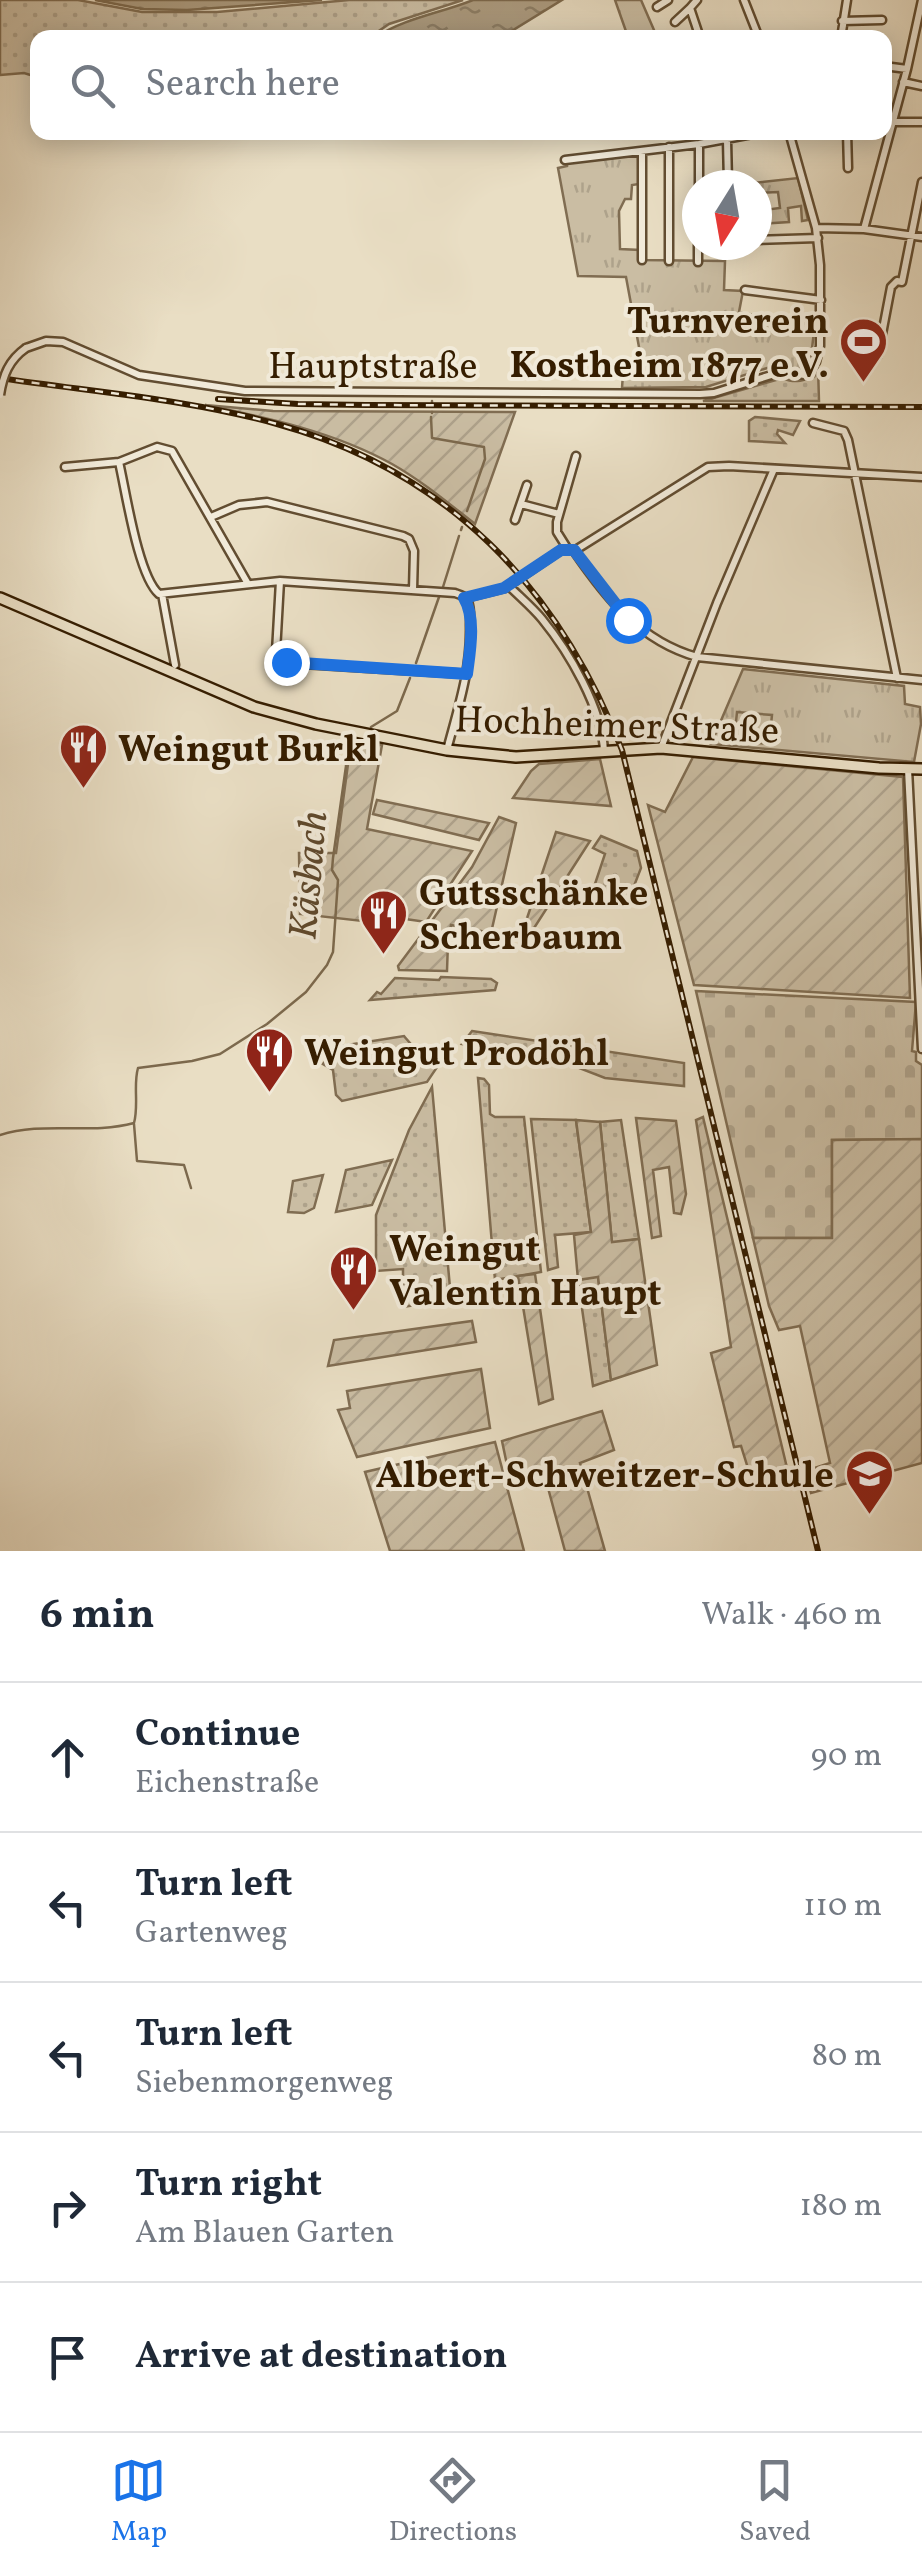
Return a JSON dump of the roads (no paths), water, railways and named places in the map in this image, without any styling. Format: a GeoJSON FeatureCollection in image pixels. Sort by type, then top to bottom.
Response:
{"type":"FeatureCollection","features":[{"type":"Feature","properties":{"kind":"main road","name":"Hochheimer Straße"},"geometry":{"type":"LineString","coordinates":[[0,596],[264,710],[295,720],[447,750],[516,756],[661,748],[922,770]]}},
{"type":"Feature","properties":{"kind":"street"},"geometry":{"type":"LineString","coordinates":[[656,7],[668,0]]}},
{"type":"Feature","properties":{"kind":"street"},"geometry":{"type":"LineString","coordinates":[[675,22],[697,0]]}},
{"type":"Feature","properties":{"kind":"street"},"geometry":{"type":"LineString","coordinates":[[744,0],[756,30]]}},
{"type":"Feature","properties":{"kind":"street"},"geometry":{"type":"LineString","coordinates":[[841,30],[847,0]]}},
{"type":"Feature","properties":{"kind":"street"},"geometry":{"type":"LineString","coordinates":[[892,111],[907,69],[922,0]]}},
{"type":"Feature","properties":{"kind":"street"},"geometry":{"type":"LineString","coordinates":[[690,8],[697,30]]}},
{"type":"Feature","properties":{"kind":"street"},"geometry":{"type":"LineString","coordinates":[[842,21],[882,20]]}},
{"type":"Feature","properties":{"kind":"street"},"geometry":{"type":"LineString","coordinates":[[892,67],[907,69]]}},
{"type":"Feature","properties":{"kind":"street"},"geometry":{"type":"LineString","coordinates":[[903,82],[922,86]]}},
{"type":"Feature","properties":{"kind":"street"},"geometry":{"type":"LineString","coordinates":[[892,122],[922,122]]}},
{"type":"Feature","properties":{"kind":"street"},"geometry":{"type":"LineString","coordinates":[[687,140],[687,146]]}},
{"type":"Feature","properties":{"kind":"street"},"geometry":{"type":"LineString","coordinates":[[565,160],[714,140]]}},
{"type":"Feature","properties":{"kind":"street"},"geometry":{"type":"LineString","coordinates":[[722,140],[726,170]]}},
{"type":"Feature","properties":{"kind":"street","name":"Hauptstraße"},"geometry":{"type":"LineString","coordinates":[[0,395],[6,369],[16,356],[46,341],[63,342],[138,375],[245,392],[708,394],[782,372],[808,373],[818,354],[818,238],[791,140]]}},
{"type":"Feature","properties":{"kind":"street"},"geometry":{"type":"LineString","coordinates":[[846,140],[848,168]]}},
{"type":"Feature","properties":{"kind":"street"},"geometry":{"type":"LineString","coordinates":[[864,229],[884,140]]}},
{"type":"Feature","properties":{"kind":"street"},"geometry":{"type":"LineString","coordinates":[[698,144],[698,170]]}},
{"type":"Feature","properties":{"kind":"street"},"geometry":{"type":"LineString","coordinates":[[669,147],[669,261]]}},
{"type":"Feature","properties":{"kind":"street"},"geometry":{"type":"LineString","coordinates":[[642,150],[642,260]]}},
{"type":"Feature","properties":{"kind":"street"},"geometry":{"type":"LineString","coordinates":[[878,354],[891,287],[896,281],[902,282],[922,182]]}},
{"type":"Feature","properties":{"kind":"street"},"geometry":{"type":"LineString","coordinates":[[816,228],[864,229],[922,238]]}},
{"type":"Feature","properties":{"kind":"street"},"geometry":{"type":"LineString","coordinates":[[772,240],[818,238]]}},
{"type":"Feature","properties":{"kind":"street"},"geometry":{"type":"LineString","coordinates":[[745,290],[821,300]]}},
{"type":"Feature","properties":{"kind":"street"},"geometry":{"type":"LineString","coordinates":[[814,423],[844,432],[856,473],[897,678]]}},
{"type":"Feature","properties":{"kind":"street"},"geometry":{"type":"LineString","coordinates":[[65,467],[119,462],[152,448],[172,450],[248,584]]}},
{"type":"Feature","properties":{"kind":"street"},"geometry":{"type":"LineString","coordinates":[[576,456],[557,532],[616,606],[659,642],[697,657],[922,680]]}},
{"type":"Feature","properties":{"kind":"street"},"geometry":{"type":"LineString","coordinates":[[119,462],[146,575],[162,594],[280,581],[456,593],[464,598],[469,606],[470,628],[467,674],[447,750]]}},
{"type":"Feature","properties":{"kind":"street"},"geometry":{"type":"LineString","coordinates":[[464,598],[508,586],[561,550],[571,549],[708,467],[922,477]]}},
{"type":"Feature","properties":{"kind":"street"},"geometry":{"type":"LineString","coordinates":[[661,748],[774,469]]}},
{"type":"Feature","properties":{"kind":"street"},"geometry":{"type":"LineString","coordinates":[[515,520],[527,485]]}},
{"type":"Feature","properties":{"kind":"street"},"geometry":{"type":"LineString","coordinates":[[211,518],[238,505],[267,502],[403,536],[414,550],[413,590]]}},
{"type":"Feature","properties":{"kind":"street"},"geometry":{"type":"LineString","coordinates":[[520,504],[559,514]]}},
{"type":"Feature","properties":{"kind":"street"},"geometry":{"type":"LineString","coordinates":[[280,581],[276,652],[281,660],[467,674]]}},
{"type":"Feature","properties":{"kind":"street"},"geometry":{"type":"LineString","coordinates":[[508,586],[541,618],[567,657],[595,710],[604,752]]}},
{"type":"Feature","properties":{"kind":"street"},"geometry":{"type":"LineString","coordinates":[[162,594],[175,666]]}},
{"type":"Feature","properties":{"kind":"street"},"geometry":{"type":"LineString","coordinates":[[908,769],[922,1049]]}},
{"type":"Feature","properties":{"kind":"water"},"geometry":{"type":"Polygon","coordinates":[[[95,0],[322,0],[187,10],[142,9],[95,0]]]}},
{"type":"Feature","properties":{"kind":"water"},"geometry":{"type":"Polygon","coordinates":[[[473,0],[562,0],[513,30],[387,30],[473,0]]]}},
{"type":"Feature","properties":{"kind":"waterway","name":"Käsbach"},"geometry":{"type":"LineString","coordinates":[[431,417],[432,438],[484,447],[485,459],[467,511]]}},
{"type":"Feature","properties":{"kind":"waterway","name":"Käsbach"},"geometry":{"type":"LineString","coordinates":[[443,587],[459,536]]}},
{"type":"Feature","properties":{"kind":"waterway","name":"Käsbach"},"geometry":{"type":"LineString","coordinates":[[416,663],[439,597]]}},
{"type":"Feature","properties":{"kind":"waterway","name":"Käsbach"},"geometry":{"type":"LineString","coordinates":[[371,727],[397,711],[410,678]]}},
{"type":"Feature","properties":{"kind":"waterway","name":"Käsbach"},"geometry":{"type":"LineString","coordinates":[[0,1135],[33,1129],[101,1128],[134,1123],[138,1068],[220,1054],[267,1024],[306,992],[333,952],[338,880],[332,870],[349,739]]}},
{"type":"Feature","properties":{"kind":"waterway"},"geometry":{"type":"LineString","coordinates":[[134,1124],[137,1161],[184,1165],[191,1188]]}},
{"type":"Feature","properties":{"kind":"railway"},"geometry":{"type":"LineString","coordinates":[[0,378],[209,408],[277,424],[338,445],[394,472],[445,505],[490,544],[530,588],[566,637],[622,750],[818,1551]]}},
{"type":"Feature","properties":{"kind":"railway"},"geometry":{"type":"LineString","coordinates":[[218,399],[366,405],[922,407]]}},
{"type":"Feature","properties":{"kind":"place","name":"Turnverein Kostheim 1877 e.V."},"geometry":{"type":"Point","coordinates":[864,384]}},
{"type":"Feature","properties":{"kind":"place","name":"Weingut Burkl"},"geometry":{"type":"Point","coordinates":[83,790]}},
{"type":"Feature","properties":{"kind":"place","name":"Gutsschänke Scherbaum"},"geometry":{"type":"Point","coordinates":[384,956]}},
{"type":"Feature","properties":{"kind":"place","name":"Weingut Prodöhl"},"geometry":{"type":"Point","coordinates":[269,1094]}},
{"type":"Feature","properties":{"kind":"place","name":"Weingut Valentin Haupt"},"geometry":{"type":"Point","coordinates":[354,1312]}},
{"type":"Feature","properties":{"kind":"place","name":"Albert-Schweitzer-Schule"},"geometry":{"type":"Point","coordinates":[869,1516]}}]}
